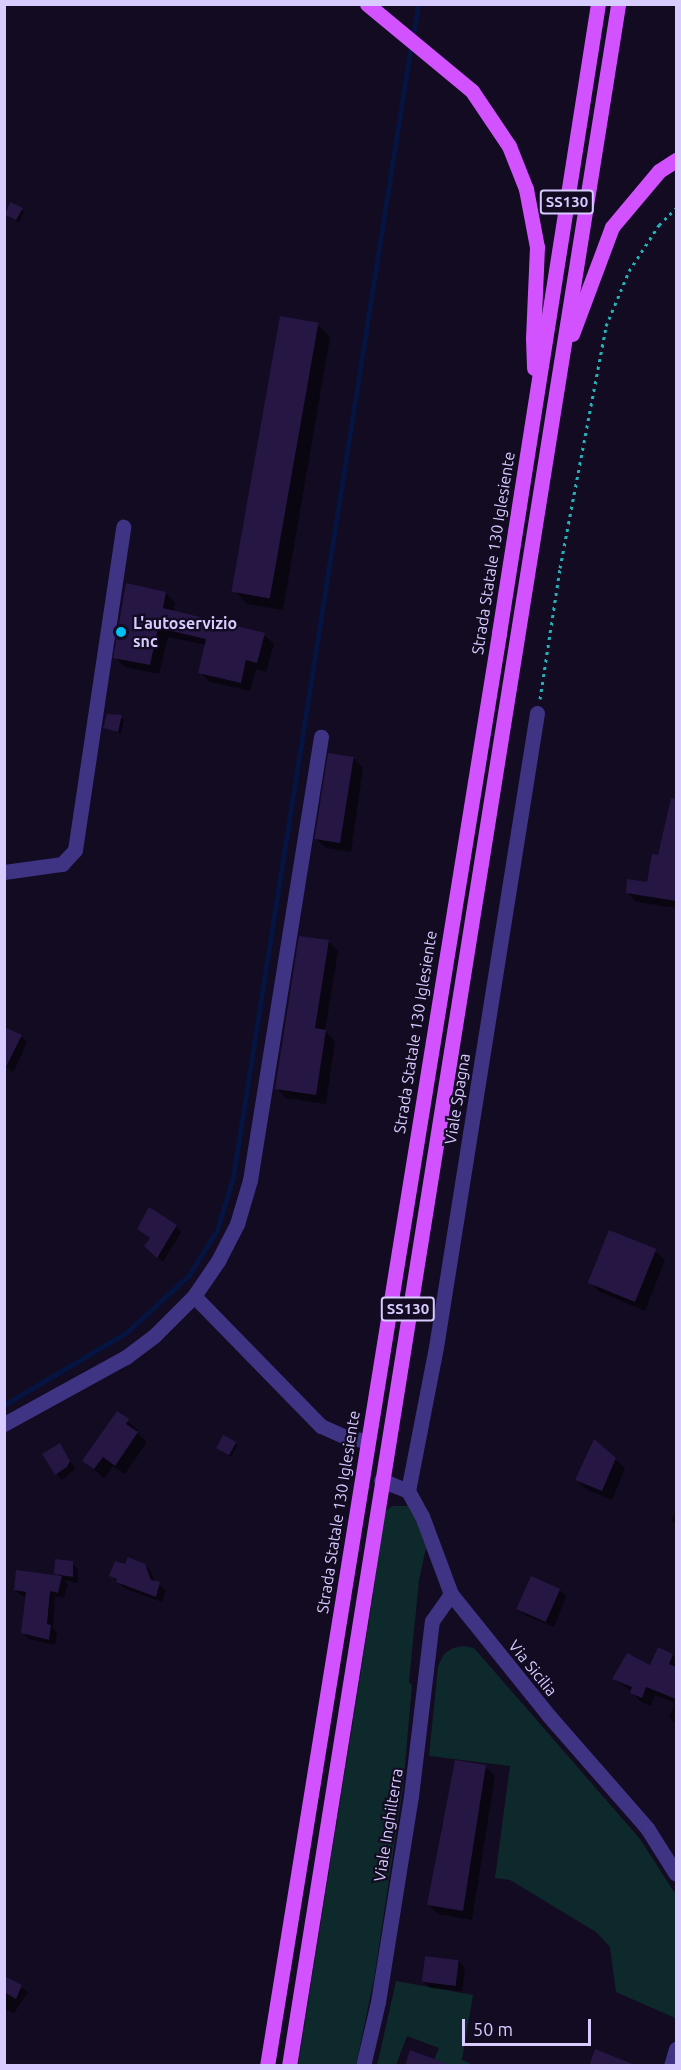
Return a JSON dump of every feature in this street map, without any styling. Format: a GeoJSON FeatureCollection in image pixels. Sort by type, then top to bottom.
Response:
{"type":"FeatureCollection","features":[{"type":"Feature","properties":{"kind":"main road"},"geometry":{"type":"LineString","coordinates":[[367,4],[472,91],[509,146],[526,189],[537,247],[532,338],[536,399]]}},
{"type":"Feature","properties":{"kind":"main road","name":"Strada Statale 130 Iglesiente"},"geometry":{"type":"LineString","coordinates":[[267,2066],[598,4]]}},
{"type":"Feature","properties":{"kind":"main road","name":"SS130"},"geometry":{"type":"LineString","coordinates":[[289,2066],[618,4]]}},
{"type":"Feature","properties":{"kind":"main road"},"geometry":{"type":"LineString","coordinates":[[561,365],[612,227],[659,171],[676,160]]}},
{"type":"Feature","properties":{"kind":"street"},"geometry":{"type":"LineString","coordinates":[[4,872],[62,864],[75,850],[123,527]]}},
{"type":"Feature","properties":{"kind":"street","name":"Viale Spagna"},"geometry":{"type":"LineString","coordinates":[[408,1491],[436,1347],[537,713]]}},
{"type":"Feature","properties":{"kind":"street"},"geometry":{"type":"LineString","coordinates":[[4,1424],[126,1357],[154,1336],[194,1296],[218,1261],[237,1224],[250,1180],[321,736]]}},
{"type":"Feature","properties":{"kind":"street"},"geometry":{"type":"LineString","coordinates":[[194,1296],[321,1426],[346,1437],[367,1441]]}},
{"type":"Feature","properties":{"kind":"street"},"geometry":{"type":"LineString","coordinates":[[381,1480],[408,1491]]}},
{"type":"Feature","properties":{"kind":"street","name":"Via Sicilia"},"geometry":{"type":"LineString","coordinates":[[408,1491],[422,1516],[451,1594],[549,1716],[647,1828],[676,1874]]}},
{"type":"Feature","properties":{"kind":"street","name":"Viale Inghilterra"},"geometry":{"type":"LineString","coordinates":[[363,2066],[378,2002],[411,1796],[432,1621],[451,1594]]}},
{"type":"Feature","properties":{"kind":"street"},"geometry":{"type":"LineString","coordinates":[[671,2066],[676,2049]]}},
{"type":"Feature","properties":{"kind":"path"},"geometry":{"type":"LineString","coordinates":[[537,713],[560,568],[606,326],[629,271],[658,225],[676,208]]}},
{"type":"Feature","properties":{"kind":"green space"},"geometry":{"type":"Polygon","coordinates":[[[392,1506],[409,1506],[417,1520],[426,1548],[419,1580],[409,1682],[412,1685],[403,1788],[374,1979],[356,2065],[298,2066],[374,1590],[384,1512],[392,1506]]]}},
{"type":"Feature","properties":{"kind":"green space"},"geometry":{"type":"Polygon","coordinates":[[[464,1646],[474,1648],[640,1839],[676,1895],[675,2018],[616,1992],[610,1947],[596,1932],[510,1880],[495,1878],[510,1766],[429,1756],[438,1666],[444,1654],[453,1648],[464,1646]]]}},
{"type":"Feature","properties":{"kind":"green space"},"geometry":{"type":"Polygon","coordinates":[[[396,1981],[473,1995],[462,2060],[473,2065],[432,2065],[439,2048],[407,2036],[396,2065],[377,2066],[396,1981]]]}},
{"type":"Feature","properties":{"kind":"building"},"geometry":{"type":"Polygon","coordinates":[[[10,202],[23,208],[16,220],[5,215],[10,202]]]}},
{"type":"Feature","properties":{"kind":"building"},"geometry":{"type":"Polygon","coordinates":[[[280,316],[318,323],[270,599],[231,592],[280,316]]]}},
{"type":"Feature","properties":{"kind":"building"},"geometry":{"type":"Polygon","coordinates":[[[126,583],[166,592],[163,608],[265,633],[257,663],[246,660],[241,683],[198,673],[206,639],[158,628],[150,665],[113,658],[126,583]]]}},
{"type":"Feature","properties":{"kind":"building"},"geometry":{"type":"Polygon","coordinates":[[[107,714],[122,715],[118,732],[103,728],[107,714]]]}},
{"type":"Feature","properties":{"kind":"building"},"geometry":{"type":"Polygon","coordinates":[[[328,753],[354,757],[340,843],[314,839],[328,753]]]}},
{"type":"Feature","properties":{"kind":"building"},"geometry":{"type":"Polygon","coordinates":[[[671,798],[676,799],[676,901],[626,893],[627,879],[647,882],[652,854],[658,855],[671,798]]]}},
{"type":"Feature","properties":{"kind":"building"},"geometry":{"type":"Polygon","coordinates":[[[299,936],[329,940],[315,1028],[326,1030],[316,1095],[275,1089],[299,936]]]}},
{"type":"Feature","properties":{"kind":"building"},"geometry":{"type":"Polygon","coordinates":[[[4,1027],[22,1035],[4,1071],[4,1027]]]}},
{"type":"Feature","properties":{"kind":"building"},"geometry":{"type":"Polygon","coordinates":[[[149,1207],[177,1225],[157,1258],[144,1246],[150,1238],[137,1229],[149,1207]]]}},
{"type":"Feature","properties":{"kind":"building"},"geometry":{"type":"Polygon","coordinates":[[[609,1230],[656,1249],[635,1302],[588,1283],[609,1230]]]}},
{"type":"Feature","properties":{"kind":"building"},"geometry":{"type":"Polygon","coordinates":[[[117,1411],[129,1419],[126,1424],[138,1432],[115,1466],[103,1457],[94,1469],[82,1461],[117,1411]]]}},
{"type":"Feature","properties":{"kind":"building"},"geometry":{"type":"Polygon","coordinates":[[[223,1435],[236,1442],[229,1455],[216,1448],[223,1435]]]}},
{"type":"Feature","properties":{"kind":"building"},"geometry":{"type":"Polygon","coordinates":[[[594,1439],[616,1458],[602,1491],[575,1480],[594,1439]]]}},
{"type":"Feature","properties":{"kind":"building"},"geometry":{"type":"Polygon","coordinates":[[[60,1443],[70,1461],[67,1467],[55,1475],[42,1454],[60,1443]]]}},
{"type":"Feature","properties":{"kind":"building"},"geometry":{"type":"Polygon","coordinates":[[[128,1557],[145,1564],[151,1580],[160,1582],[156,1597],[116,1582],[117,1579],[109,1576],[115,1561],[125,1564],[128,1557]]]}},
{"type":"Feature","properties":{"kind":"building"},"geometry":{"type":"Polygon","coordinates":[[[55,1559],[73,1561],[73,1577],[54,1574],[55,1559]]]}},
{"type":"Feature","properties":{"kind":"building"},"geometry":{"type":"Polygon","coordinates":[[[16,1570],[62,1576],[58,1593],[50,1591],[47,1624],[51,1625],[49,1640],[21,1633],[26,1592],[14,1590],[16,1570]]]}},
{"type":"Feature","properties":{"kind":"building"},"geometry":{"type":"Polygon","coordinates":[[[531,1576],[560,1589],[546,1622],[516,1609],[531,1576]]]}},
{"type":"Feature","properties":{"kind":"building"},"geometry":{"type":"Polygon","coordinates":[[[658,1647],[673,1654],[669,1664],[676,1667],[676,1699],[646,1687],[642,1698],[630,1693],[632,1687],[612,1679],[627,1653],[650,1665],[658,1647]]]}},
{"type":"Feature","properties":{"kind":"building"},"geometry":{"type":"Polygon","coordinates":[[[455,1760],[486,1765],[463,1911],[427,1905],[455,1760]]]}},
{"type":"Feature","properties":{"kind":"building"},"geometry":{"type":"Polygon","coordinates":[[[425,1956],[459,1960],[456,1986],[422,1982],[425,1956]]]}},
{"type":"Feature","properties":{"kind":"building"},"geometry":{"type":"Polygon","coordinates":[[[4,1976],[22,1985],[16,1999],[4,1992],[4,1976]]]}},
{"type":"Feature","properties":{"kind":"building"},"geometry":{"type":"Polygon","coordinates":[[[595,2049],[635,2065],[635,2066],[589,2066],[595,2049]]]}},
{"type":"Feature","properties":{"kind":"building"},"geometry":{"type":"Polygon","coordinates":[[[410,2050],[448,2064],[447,2066],[405,2066],[410,2050]]]}},
{"type":"Feature","properties":{"kind":"waterway"},"geometry":{"type":"LineString","coordinates":[[414,30],[418,4]]}},
{"type":"Feature","properties":{"kind":"waterway"},"geometry":{"type":"LineString","coordinates":[[4,1405],[127,1332],[189,1275],[217,1230],[233,1177],[410,50]]}},
{"type":"Feature","properties":{"kind":"place","name":"L'autoservizio snc"},"geometry":{"type":"Point","coordinates":[121,632]}}]}
